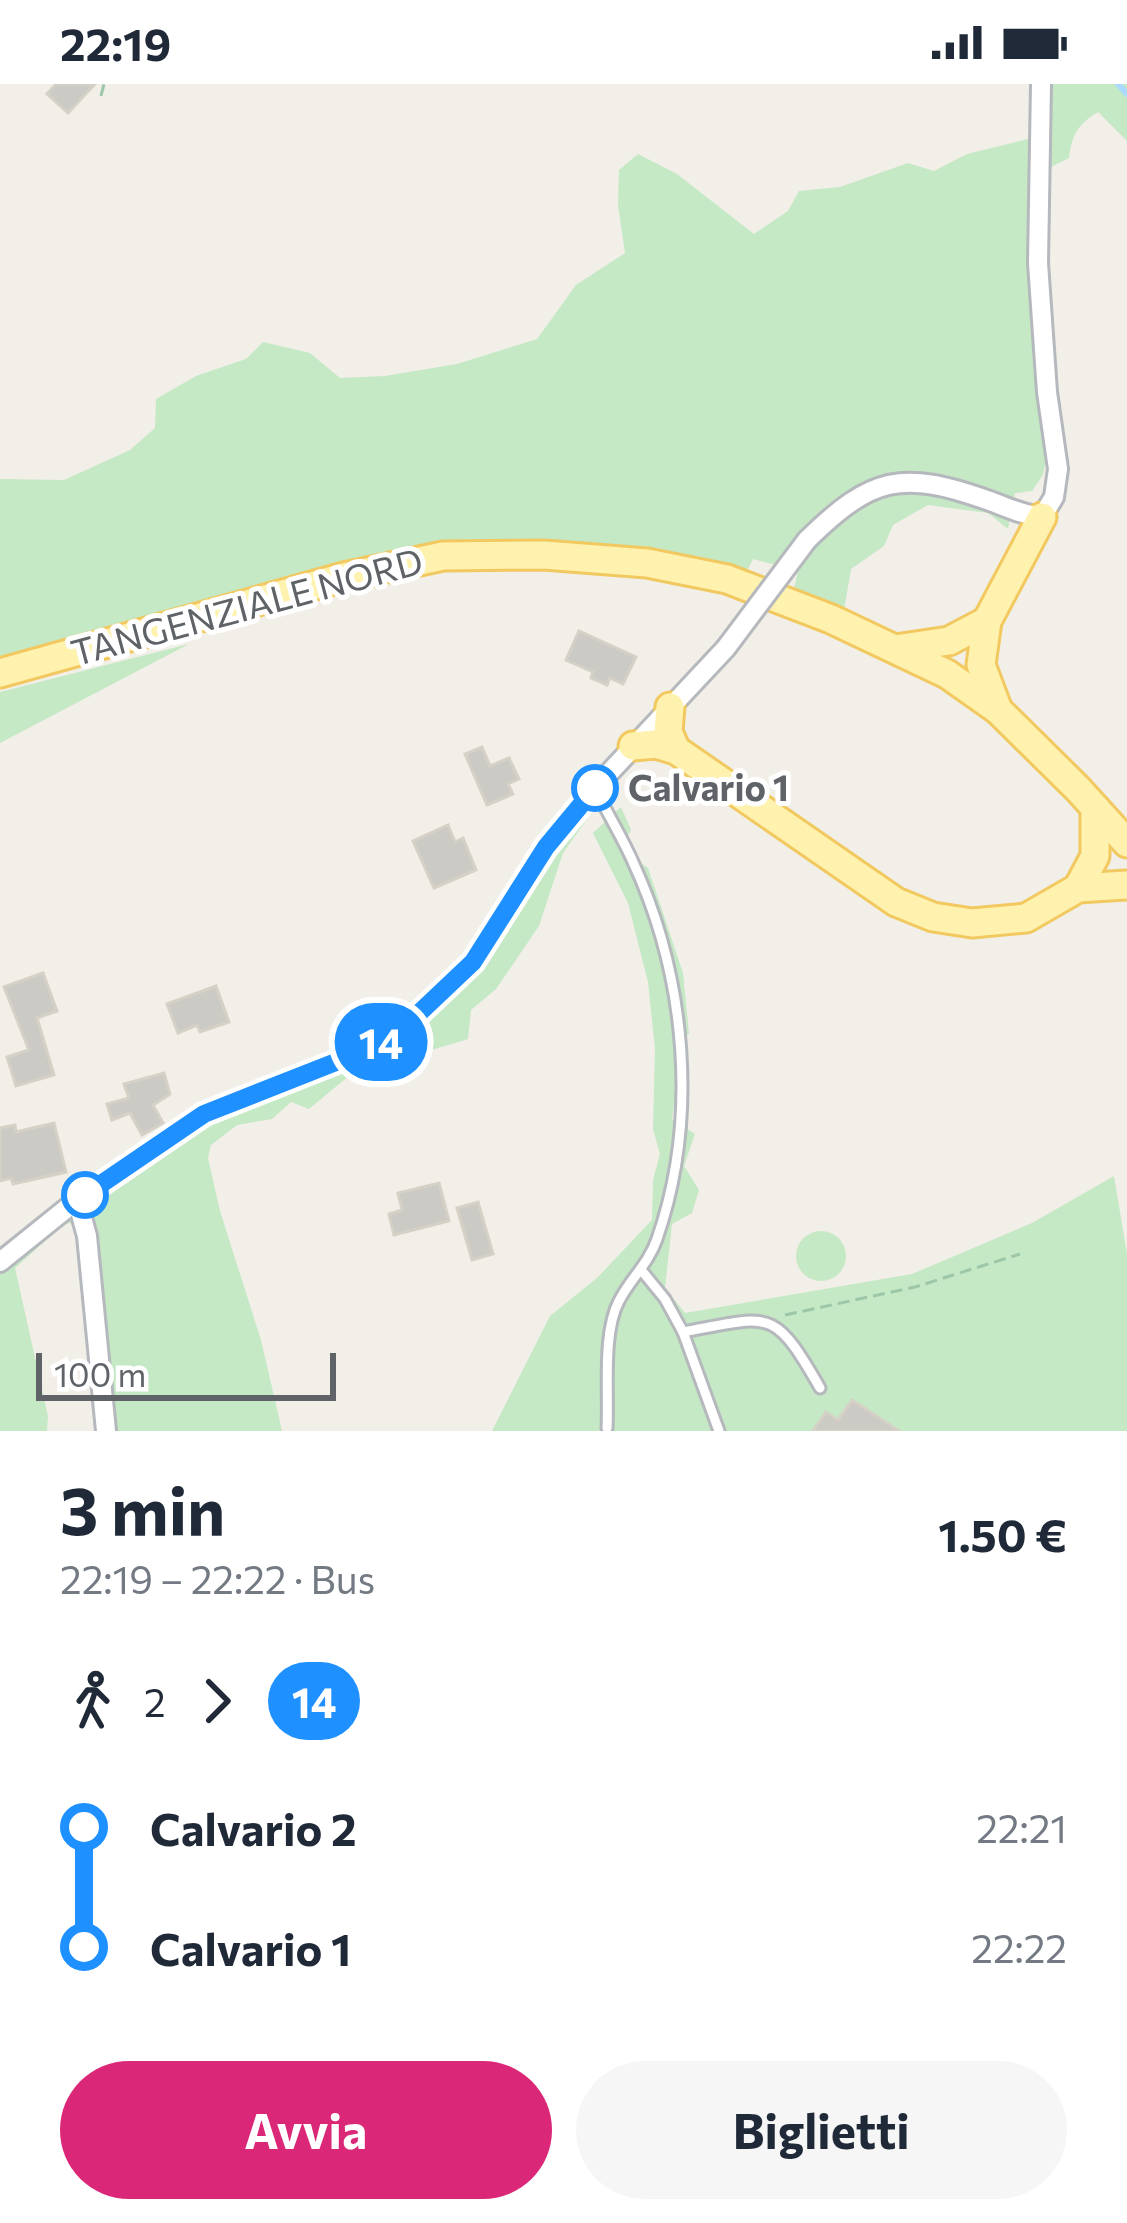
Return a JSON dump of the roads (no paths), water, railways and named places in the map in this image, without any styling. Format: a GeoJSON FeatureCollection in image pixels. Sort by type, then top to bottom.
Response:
{"type":"FeatureCollection","features":[{"type":"Feature","properties":{"kind":"main road"},"geometry":{"type":"LineString","coordinates":[[998,710],[981,665],[986,621],[1042,517]]}},
{"type":"Feature","properties":{"kind":"main road","name":"TANGENZIALE NORD"},"geometry":{"type":"LineString","coordinates":[[0,673],[344,577],[442,556],[544,555],[646,562],[761,592],[947,674],[998,710],[1127,843]]}},
{"type":"Feature","properties":{"kind":"main road"},"geometry":{"type":"LineString","coordinates":[[895,649],[949,641],[986,621]]}},
{"type":"Feature","properties":{"kind":"main road"},"geometry":{"type":"LineString","coordinates":[[670,707],[668,732],[676,750]]}},
{"type":"Feature","properties":{"kind":"main road"},"geometry":{"type":"LineString","coordinates":[[633,746],[656,744],[676,750],[896,902],[933,917],[972,923],[1027,918],[1078,888],[1127,885]]}},
{"type":"Feature","properties":{"kind":"main road"},"geometry":{"type":"LineString","coordinates":[[1078,888],[1095,856],[1095,808]]}},
{"type":"Feature","properties":{"kind":"street"},"geometry":{"type":"LineString","coordinates":[[0,1262],[77,1200],[204,1114],[374,1047],[416,1016],[473,962],[546,847],[595,788],[726,648],[807,541],[846,503],[867,491],[926,480],[1042,517],[1054,497],[1058,470],[1038,263],[1041,84]]}},
{"type":"Feature","properties":{"kind":"street"},"geometry":{"type":"LineString","coordinates":[[77,1200],[87,1236],[106,1431]]}},
{"type":"Feature","properties":{"kind":"lane"},"geometry":{"type":"LineString","coordinates":[[595,788],[641,883],[663,944],[679,1025],[683,1084],[672,1187],[656,1241],[642,1271],[619,1301],[609,1334],[607,1428]]}},
{"type":"Feature","properties":{"kind":"lane"},"geometry":{"type":"LineString","coordinates":[[642,1271],[665,1299],[682,1332],[719,1431]]}},
{"type":"Feature","properties":{"kind":"lane"},"geometry":{"type":"LineString","coordinates":[[682,1332],[752,1319],[774,1324],[791,1337],[820,1388]]}},
{"type":"Feature","properties":{"kind":"waterway"},"geometry":{"type":"LineString","coordinates":[[1118,84],[1127,94]]}},
{"type":"Feature","properties":{"kind":"place","name":"Calvario 1"},"geometry":{"type":"Point","coordinates":[595,788]}}]}
